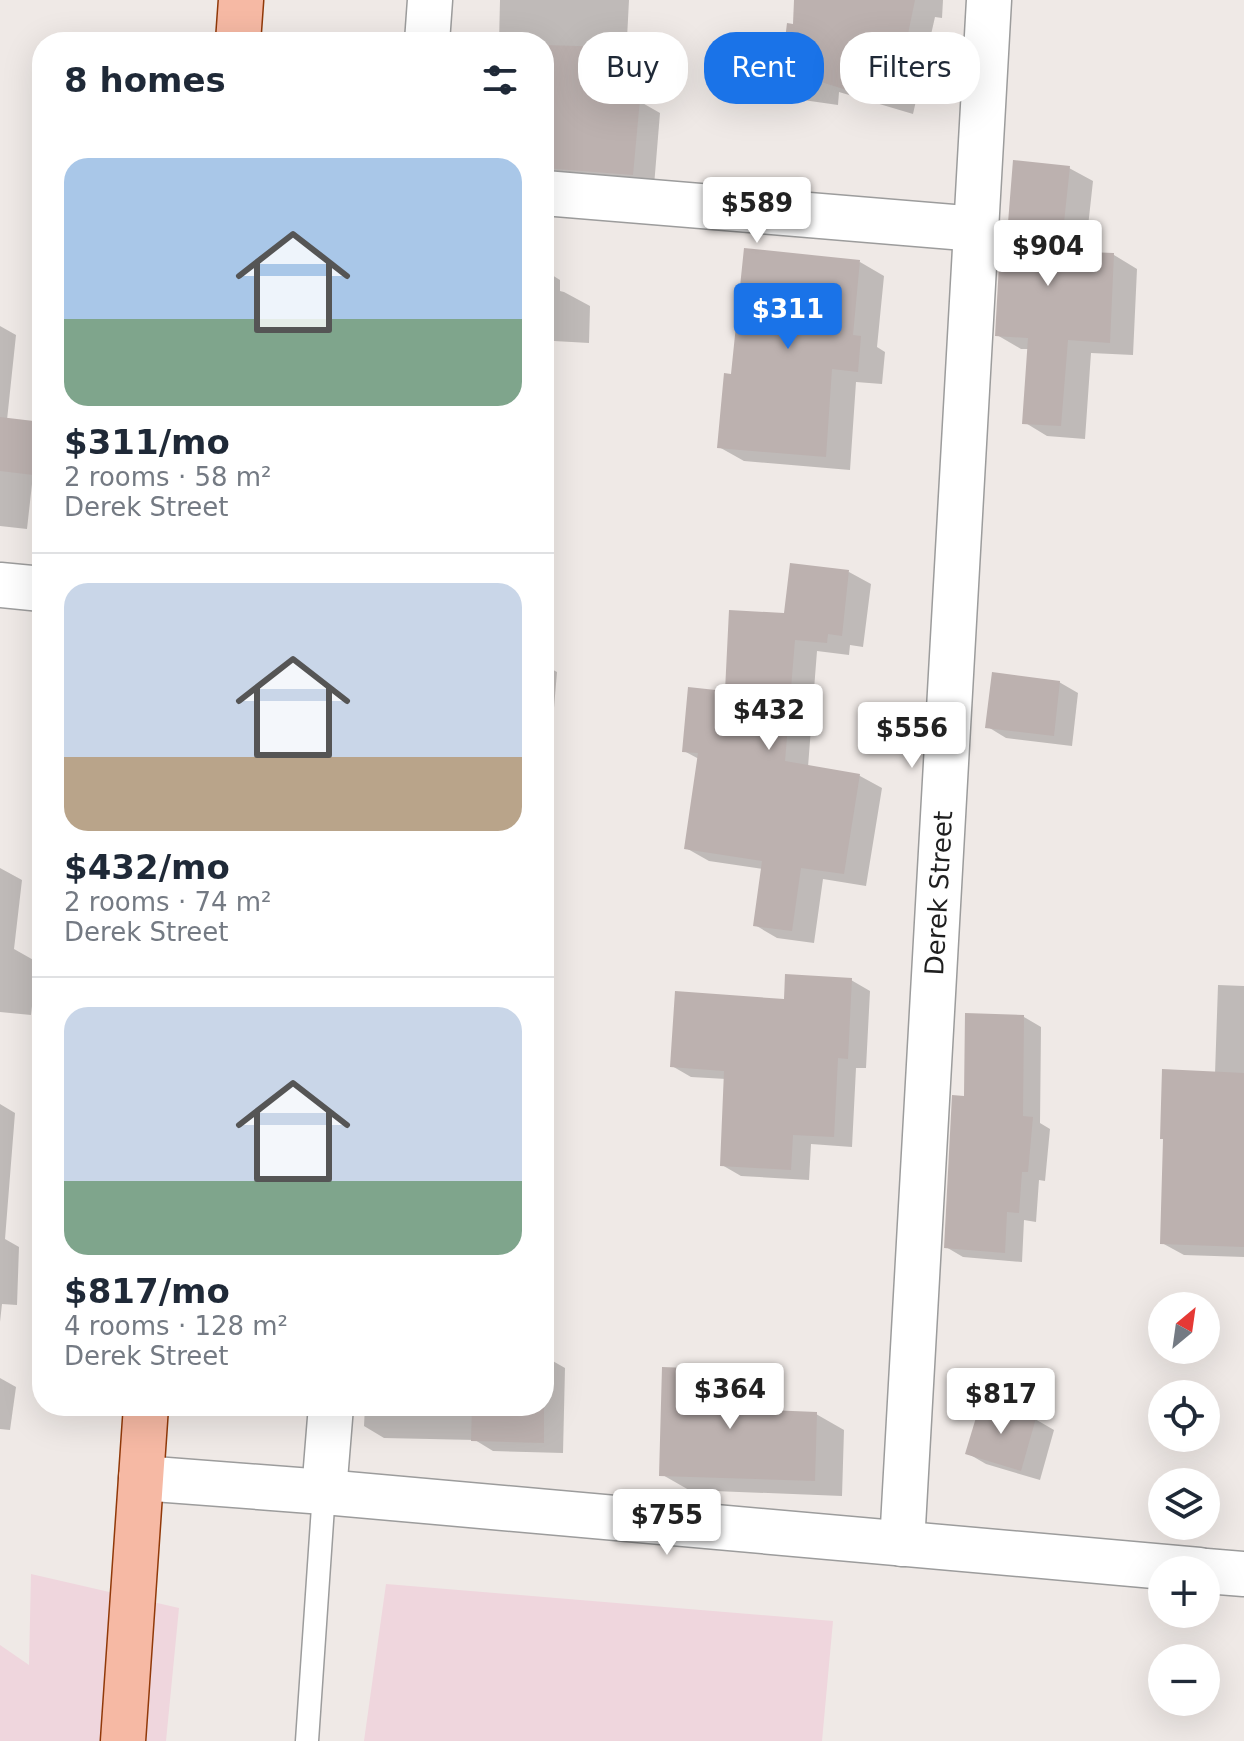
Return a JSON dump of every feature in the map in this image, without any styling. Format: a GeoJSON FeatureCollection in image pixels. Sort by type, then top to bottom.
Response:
{"type":"FeatureCollection","features":[{"type":"Feature","properties":{"kind":"main road"},"geometry":{"type":"LineString","coordinates":[[239,32],[241,0]]}},
{"type":"Feature","properties":{"kind":"main road"},"geometry":{"type":"LineString","coordinates":[[123,1741],[145,1416]]}},
{"type":"Feature","properties":{"kind":"street"},"geometry":{"type":"LineString","coordinates":[[428,32],[430,0]]}},
{"type":"Feature","properties":{"kind":"street","name":"Derek Street"},"geometry":{"type":"LineString","coordinates":[[902,1544],[989,0]]}},
{"type":"Feature","properties":{"kind":"street"},"geometry":{"type":"LineString","coordinates":[[554,194],[977,229]]}},
{"type":"Feature","properties":{"kind":"street"},"geometry":{"type":"LineString","coordinates":[[0,585],[32,588]]}},
{"type":"Feature","properties":{"kind":"street"},"geometry":{"type":"LineString","coordinates":[[324,1492],[330,1416]]}},
{"type":"Feature","properties":{"kind":"street"},"geometry":{"type":"LineString","coordinates":[[141,1478],[1148,1566]]}},
{"type":"Feature","properties":{"kind":"street"},"geometry":{"type":"LineString","coordinates":[[1220,1572],[1244,1574]]}},
{"type":"Feature","properties":{"kind":"lane"},"geometry":{"type":"LineString","coordinates":[[307,1741],[324,1492]]}},
{"type":"Feature","properties":{"kind":"shaded area"},"geometry":{"type":"Polygon","coordinates":[[[31,1574],[179,1608],[166,1741],[0,1741],[0,1645],[29,1665],[31,1574]]]}},
{"type":"Feature","properties":{"kind":"shaded area"},"geometry":{"type":"Polygon","coordinates":[[[386,1584],[833,1621],[822,1741],[364,1741],[386,1584]]]}},
{"type":"Feature","properties":{"kind":"building"},"geometry":{"type":"Polygon","coordinates":[[[794,0],[915,0],[908,32],[840,32],[840,88],[824,83],[824,32],[786,32],[787,23],[793,24],[794,0]]]}},
{"type":"Feature","properties":{"kind":"building"},"geometry":{"type":"Polygon","coordinates":[[[554,45],[578,46],[578,104],[640,104],[633,175],[554,169],[554,45]]]}},
{"type":"Feature","properties":{"kind":"building"},"geometry":{"type":"Polygon","coordinates":[[[1013,160],[1070,166],[1061,251],[1114,253],[1110,343],[1068,340],[1061,426],[1022,424],[1028,338],[995,336],[1000,247],[1006,248],[1013,160]]]}},
{"type":"Feature","properties":{"kind":"building"},"geometry":{"type":"Polygon","coordinates":[[[744,248],[860,260],[853,335],[861,336],[858,372],[832,369],[826,457],[717,448],[724,373],[731,374],[744,248]]]}},
{"type":"Feature","properties":{"kind":"building"},"geometry":{"type":"Polygon","coordinates":[[[0,417],[32,421],[32,475],[0,471],[0,417]]]}},
{"type":"Feature","properties":{"kind":"building"},"geometry":{"type":"Polygon","coordinates":[[[790,563],[849,570],[842,636],[828,634],[827,643],[795,640],[785,761],[860,774],[844,874],[801,868],[792,931],[753,926],[762,861],[684,849],[698,753],[682,752],[688,687],[725,691],[729,610],[784,613],[790,563]]]}},
{"type":"Feature","properties":{"kind":"building"},"geometry":{"type":"Polygon","coordinates":[[[992,672],[1060,681],[1054,736],[985,728],[992,672]]]}},
{"type":"Feature","properties":{"kind":"building"},"geometry":{"type":"Polygon","coordinates":[[[785,974],[852,978],[848,1059],[838,1058],[834,1137],[793,1135],[791,1170],[720,1166],[724,1071],[670,1067],[675,991],[784,999],[785,974]]]}},
{"type":"Feature","properties":{"kind":"building"},"geometry":{"type":"Polygon","coordinates":[[[965,1013],[1024,1015],[1023,1116],[1033,1117],[1028,1172],[1022,1172],[1019,1213],[1007,1212],[1005,1253],[944,1248],[952,1095],[964,1096],[965,1013]]]}},
{"type":"Feature","properties":{"kind":"building"},"geometry":{"type":"Polygon","coordinates":[[[1162,1069],[1244,1073],[1244,1247],[1160,1244],[1162,1069]]]}},
{"type":"Feature","properties":{"kind":"building"},"geometry":{"type":"Polygon","coordinates":[[[662,1367],[741,1370],[740,1409],[817,1412],[815,1481],[659,1476],[662,1367]]]}},
{"type":"Feature","properties":{"kind":"building"},"geometry":{"type":"Polygon","coordinates":[[[981,1401],[1036,1418],[1021,1471],[965,1454],[981,1401]]]}},
{"type":"Feature","properties":{"kind":"building"},"geometry":{"type":"Polygon","coordinates":[[[472,1416],[544,1416],[544,1443],[471,1441],[472,1416]]]}}]}
